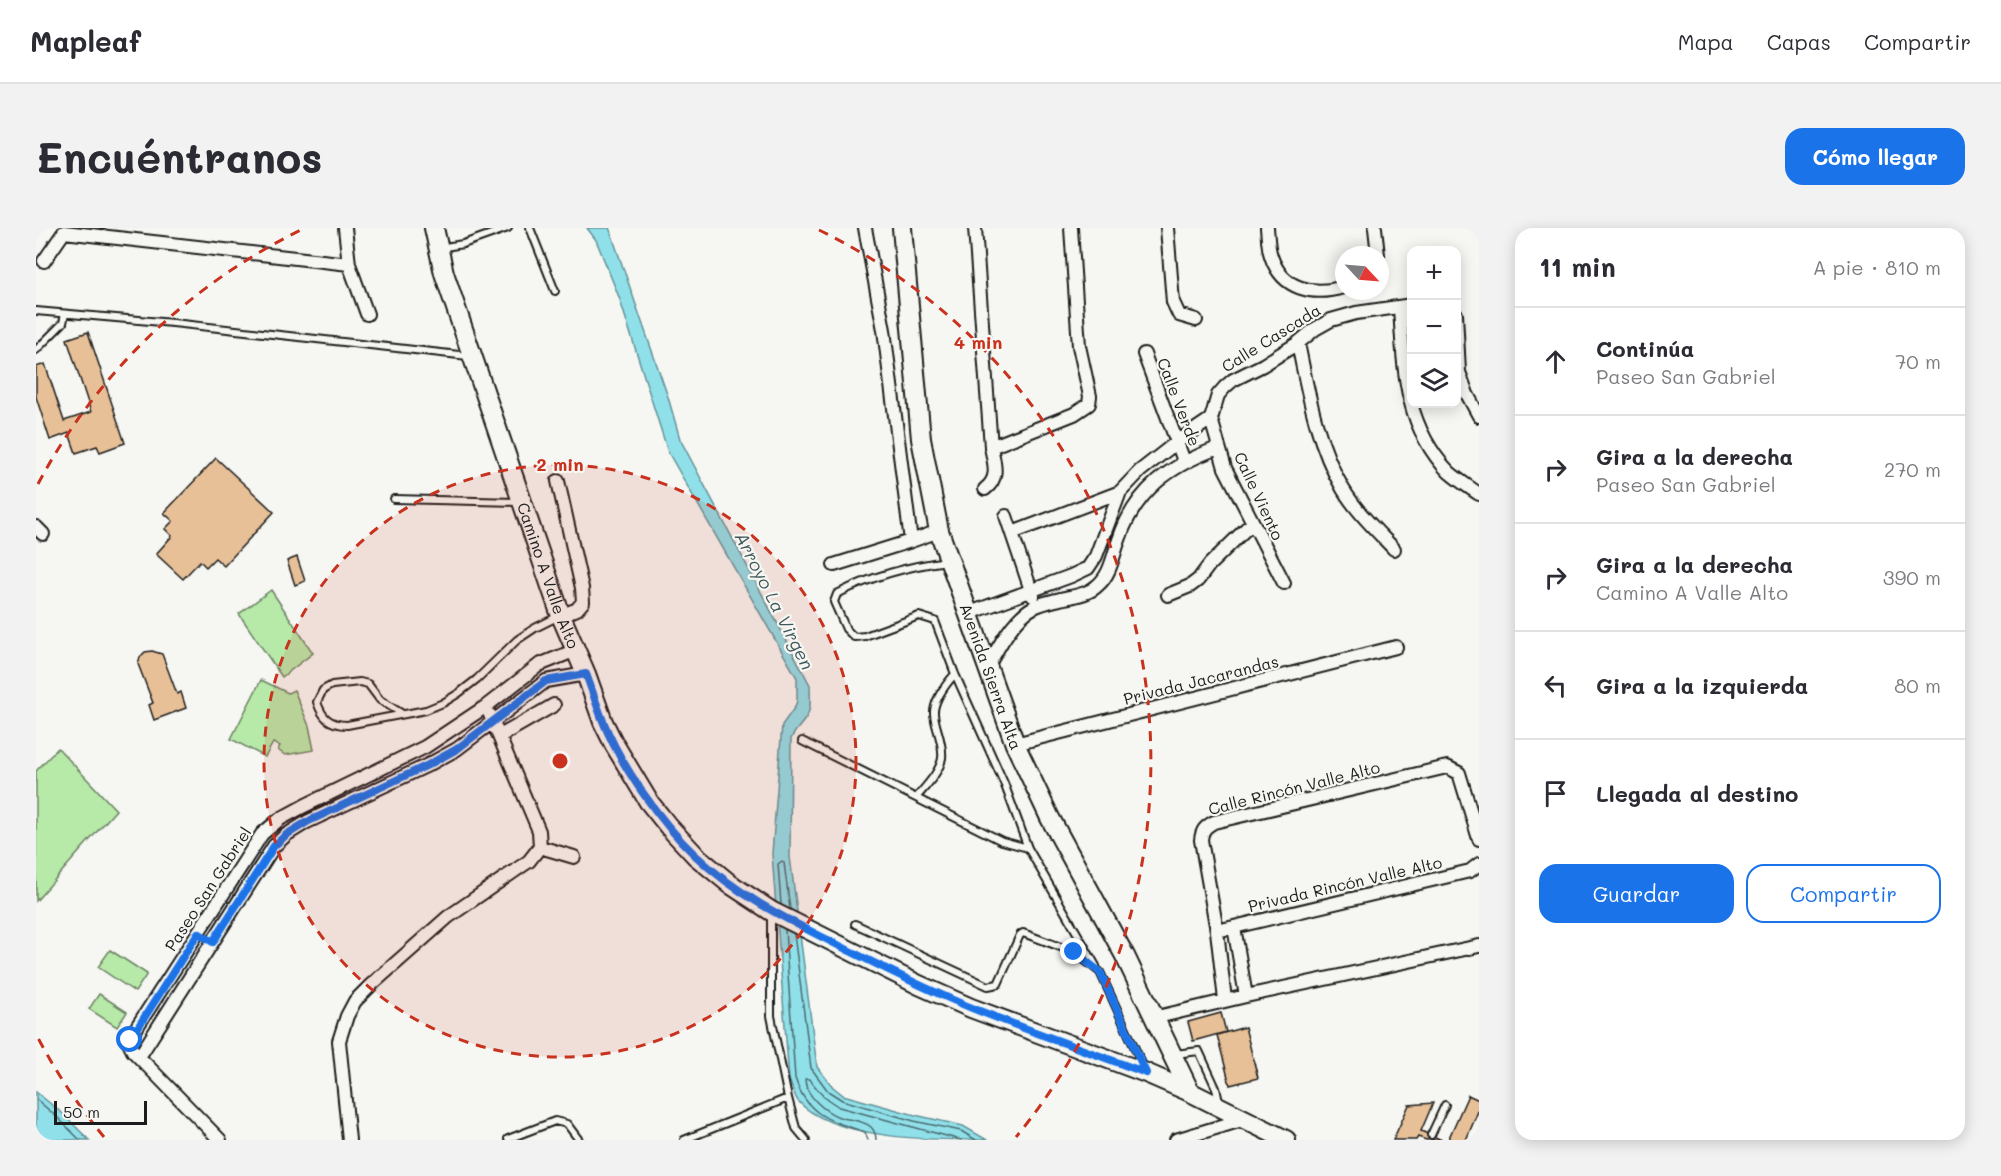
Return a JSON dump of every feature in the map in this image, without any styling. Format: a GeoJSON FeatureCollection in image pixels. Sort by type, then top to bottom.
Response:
{"type":"FeatureCollection","features":[{"type":"Feature","properties":{"kind":"street"},"geometry":{"type":"LineString","coordinates":[[345,228],[349,264],[367,314]]}},
{"type":"Feature","properties":{"kind":"street","name":"Camino A Valle Alto"},"geometry":{"type":"LineString","coordinates":[[434,228],[444,273],[472,356],[561,616],[586,674],[603,722],[649,801],[696,856],[730,884],[773,913],[919,985],[961,1004],[1146,1073],[1190,1092],[1286,1140]]}},
{"type":"Feature","properties":{"kind":"street"},"geometry":{"type":"LineString","coordinates":[[865,228],[884,330],[911,540]]}},
{"type":"Feature","properties":{"kind":"street","name":"Avenida Sierra Alta"},"geometry":{"type":"LineString","coordinates":[[902,228],[921,439],[939,531],[1015,744],[1050,818],[1125,956],[1190,1092]]}},
{"type":"Feature","properties":{"kind":"street"},"geometry":{"type":"LineString","coordinates":[[975,228],[991,447],[995,472],[989,485]]}},
{"type":"Feature","properties":{"kind":"street"},"geometry":{"type":"LineString","coordinates":[[991,447],[1074,414],[1086,407],[1090,401],[1079,346],[1071,228]]}},
{"type":"Feature","properties":{"kind":"street"},"geometry":{"type":"LineString","coordinates":[[1167,228],[1173,302],[1179,315],[1196,320]]}},
{"type":"Feature","properties":{"kind":"street"},"geometry":{"type":"LineString","coordinates":[[1267,228],[1270,255],[1279,272],[1294,285],[1312,291],[1335,289]]}},
{"type":"Feature","properties":{"kind":"street"},"geometry":{"type":"LineString","coordinates":[[1375,228],[1377,246]]}},
{"type":"Feature","properties":{"kind":"street"},"geometry":{"type":"LineString","coordinates":[[44,261],[64,230],[349,264]]}},
{"type":"Feature","properties":{"kind":"street"},"geometry":{"type":"LineString","coordinates":[[1406,306],[1404,377],[1412,412],[1429,447],[1450,473],[1479,494]]}},
{"type":"Feature","properties":{"kind":"street","name":"Calle Cascada"},"geometry":{"type":"LineString","coordinates":[[1211,419],[1218,395],[1233,380],[1263,365],[1298,343],[1315,328],[1331,320],[1356,313],[1406,306]]}},
{"type":"Feature","properties":{"kind":"street"},"geometry":{"type":"LineString","coordinates":[[1298,343],[1316,427],[1328,459],[1343,490],[1369,523],[1394,549]]}},
{"type":"Feature","properties":{"kind":"street","name":"Calle Verde"},"geometry":{"type":"LineString","coordinates":[[1144,354],[1184,461]]}},
{"type":"Feature","properties":{"kind":"street"},"geometry":{"type":"LineString","coordinates":[[1458,354],[1459,372],[1467,394],[1479,416]]}},
{"type":"Feature","properties":{"kind":"street"},"geometry":{"type":"LineString","coordinates":[[967,614],[1080,573],[1088,568],[1096,556],[1120,492],[1140,471],[1211,419]]}},
{"type":"Feature","properties":{"kind":"street","name":"Calle Viento"},"geometry":{"type":"LineString","coordinates":[[1211,419],[1225,468],[1284,583]]}},
{"type":"Feature","properties":{"kind":"street"},"geometry":{"type":"LineString","coordinates":[[987,668],[1004,639],[1025,613],[1036,605],[1088,592],[1101,583],[1134,507],[1152,486],[1184,461],[1218,447]]}},
{"type":"Feature","properties":{"kind":"street"},"geometry":{"type":"LineString","coordinates":[[558,481],[582,588],[583,602],[577,609],[561,616]]}},
{"type":"Feature","properties":{"kind":"street"},"geometry":{"type":"LineString","coordinates":[[1012,533],[1120,492]]}},
{"type":"Feature","properties":{"kind":"street"},"geometry":{"type":"LineString","coordinates":[[1006,516],[1036,605]]}},
{"type":"Feature","properties":{"kind":"street"},"geometry":{"type":"LineString","coordinates":[[1168,595],[1191,586],[1252,523]]}},
{"type":"Feature","properties":{"kind":"street"},"geometry":{"type":"LineString","coordinates":[[834,565],[939,531]]}},
{"type":"Feature","properties":{"kind":"street"},"geometry":{"type":"LineString","coordinates":[[1096,556],[1112,562]]}},
{"type":"Feature","properties":{"kind":"street","name":"Privada Jacarandas"},"geometry":{"type":"LineString","coordinates":[[1015,744],[1396,647]]}},
{"type":"Feature","properties":{"kind":"street","name":"Paseo San Gabriel"},"geometry":{"type":"LineString","coordinates":[[576,650],[538,665],[485,707],[425,747],[304,806],[280,819],[262,834],[131,1036],[130,1045],[139,1057],[274,846],[286,835],[307,822],[457,749],[546,681],[586,674]]}},
{"type":"Feature","properties":{"kind":"street"},"geometry":{"type":"LineString","coordinates":[[538,665],[546,681]]}},
{"type":"Feature","properties":{"kind":"street"},"geometry":{"type":"LineString","coordinates":[[500,736],[554,705]]}},
{"type":"Feature","properties":{"kind":"street"},"geometry":{"type":"LineString","coordinates":[[349,1140],[339,1041],[347,1016],[355,1001],[448,917],[529,861],[540,847],[539,831],[494,721],[485,707]]}},
{"type":"Feature","properties":{"kind":"street"},"geometry":{"type":"LineString","coordinates":[[382,767],[388,783]]}},
{"type":"Feature","properties":{"kind":"street","name":"Calle Rincón Valle Alto"},"geometry":{"type":"LineString","coordinates":[[1225,1000],[1201,840],[1206,826],[1214,822],[1448,767],[1457,770],[1464,785],[1479,839]]}},
{"type":"Feature","properties":{"kind":"street"},"geometry":{"type":"LineString","coordinates":[[262,834],[274,846]]}},
{"type":"Feature","properties":{"kind":"street"},"geometry":{"type":"LineString","coordinates":[[540,847],[574,857]]}},
{"type":"Feature","properties":{"kind":"street","name":"Privada Rincón Valle Alto"},"geometry":{"type":"LineString","coordinates":[[1216,931],[1470,872],[1479,864]]}},
{"type":"Feature","properties":{"kind":"street"},"geometry":{"type":"LineString","coordinates":[[1234,927],[1246,996]]}},
{"type":"Feature","properties":{"kind":"street"},"geometry":{"type":"LineString","coordinates":[[198,933],[213,942]]}},
{"type":"Feature","properties":{"kind":"street"},"geometry":{"type":"LineString","coordinates":[[1153,1018],[1225,1000],[1479,946]]}},
{"type":"Feature","properties":{"kind":"street"},"geometry":{"type":"LineString","coordinates":[[139,1057],[220,1140]]}},
{"type":"Feature","properties":{"kind":"street"},"geometry":{"type":"LineString","coordinates":[[1176,1140],[1245,1119]]}},
{"type":"Feature","properties":{"kind":"lane"},"geometry":{"type":"LineString","coordinates":[[438,249],[463,244],[491,231],[508,228]]}},
{"type":"Feature","properties":{"kind":"lane"},"geometry":{"type":"LineString","coordinates":[[530,228],[555,291]]}},
{"type":"Feature","properties":{"kind":"lane"},"geometry":{"type":"LineString","coordinates":[[36,311],[184,324],[472,356]]}},
{"type":"Feature","properties":{"kind":"lane"},"geometry":{"type":"LineString","coordinates":[[36,350],[63,323],[65,314]]}},
{"type":"Feature","properties":{"kind":"lane"},"geometry":{"type":"LineString","coordinates":[[394,500],[522,502]]}},
{"type":"Feature","properties":{"kind":"lane"},"geometry":{"type":"LineString","coordinates":[[949,561],[912,565],[853,585],[837,594],[834,602],[846,629],[854,637],[919,615],[935,621],[955,674],[1004,783],[1028,849],[1100,972],[1146,1073]]}},
{"type":"Feature","properties":{"kind":"lane"},"geometry":{"type":"LineString","coordinates":[[400,713],[380,700],[368,684],[360,682],[351,681],[332,685],[323,690],[317,702],[326,720],[338,725],[426,710],[459,693],[517,640],[535,628],[561,616]]}},
{"type":"Feature","properties":{"kind":"lane"},"geometry":{"type":"LineString","coordinates":[[916,798],[942,761],[942,743],[934,711],[945,686],[955,674]]}},
{"type":"Feature","properties":{"kind":"lane"},"geometry":{"type":"LineString","coordinates":[[802,741],[1002,841],[1028,849]]}},
{"type":"Feature","properties":{"kind":"lane"},"geometry":{"type":"LineString","coordinates":[[773,913],[771,1016],[796,1128],[806,1140]]}},
{"type":"Feature","properties":{"kind":"lane"},"geometry":{"type":"LineString","coordinates":[[855,924],[988,986],[998,984],[1020,935],[1023,933],[1074,952],[1100,972]]}},
{"type":"Feature","properties":{"kind":"lane"},"geometry":{"type":"LineString","coordinates":[[1172,1055],[1199,1051],[1216,1088],[1220,1107]]}},
{"type":"Feature","properties":{"kind":"lane"},"geometry":{"type":"LineString","coordinates":[[684,1140],[788,1098]]}},
{"type":"Feature","properties":{"kind":"lane"},"geometry":{"type":"LineString","coordinates":[[1431,1135],[1445,1105]]}},
{"type":"Feature","properties":{"kind":"lane"},"geometry":{"type":"LineString","coordinates":[[508,1139],[555,1122],[567,1124],[579,1140]]}},
{"type":"Feature","properties":{"kind":"green space"},"geometry":{"type":"Polygon","coordinates":[[[271,590],[313,653],[282,677],[239,614],[271,590]]]}},
{"type":"Feature","properties":{"kind":"green space"},"geometry":{"type":"Polygon","coordinates":[[[261,680],[288,693],[294,690],[309,726],[314,750],[285,755],[278,750],[280,746],[273,743],[265,757],[231,739],[261,680]]]}},
{"type":"Feature","properties":{"kind":"green space"},"geometry":{"type":"Polygon","coordinates":[[[58,748],[116,810],[36,901],[36,771],[58,748]]]}},
{"type":"Feature","properties":{"kind":"green space"},"geometry":{"type":"Polygon","coordinates":[[[110,950],[147,974],[135,992],[98,967],[110,950]]]}},
{"type":"Feature","properties":{"kind":"green space"},"geometry":{"type":"Polygon","coordinates":[[[99,994],[127,1012],[117,1027],[89,1009],[99,994]]]}},
{"type":"Feature","properties":{"kind":"water"},"geometry":{"type":"Polygon","coordinates":[[[587,228],[609,228],[610,230],[668,397],[680,439],[810,685],[809,712],[791,739],[790,857],[817,1067],[833,1087],[843,1095],[963,1126],[987,1140],[913,1138],[859,1130],[835,1124],[814,1114],[795,1096],[789,1079],[772,854],[782,725],[797,701],[797,678],[668,452],[619,297],[596,240],[587,228]]]}},
{"type":"Feature","properties":{"kind":"water"},"geometry":{"type":"Polygon","coordinates":[[[36,1092],[62,1113],[89,1140],[36,1140],[36,1092]]]}},
{"type":"Feature","properties":{"kind":"building"},"geometry":{"type":"Polygon","coordinates":[[[88,332],[125,443],[100,452],[97,446],[76,453],[69,433],[50,440],[36,397],[36,367],[45,364],[64,421],[91,412],[67,339],[88,332]]]}},
{"type":"Feature","properties":{"kind":"building"},"geometry":{"type":"Polygon","coordinates":[[[216,458],[274,512],[224,566],[215,558],[206,567],[200,561],[183,579],[156,554],[172,536],[165,529],[173,521],[164,513],[216,458]]]}},
{"type":"Feature","properties":{"kind":"building"},"geometry":{"type":"Polygon","coordinates":[[[297,557],[305,581],[295,585],[287,561],[297,557]]]}},
{"type":"Feature","properties":{"kind":"building"},"geometry":{"type":"Polygon","coordinates":[[[152,651],[162,654],[177,694],[181,692],[186,708],[154,720],[149,705],[153,703],[138,664],[145,652],[152,651]]]}},
{"type":"Feature","properties":{"kind":"building"},"geometry":{"type":"Polygon","coordinates":[[[1221,1013],[1226,1032],[1193,1041],[1188,1022],[1221,1013]]]}},
{"type":"Feature","properties":{"kind":"building"},"geometry":{"type":"Polygon","coordinates":[[[1245,1027],[1258,1078],[1230,1085],[1217,1035],[1245,1027]]]}},
{"type":"Feature","properties":{"kind":"building"},"geometry":{"type":"Polygon","coordinates":[[[1468,1095],[1479,1100],[1479,1109],[1466,1140],[1448,1140],[1468,1095]]]}},
{"type":"Feature","properties":{"kind":"building"},"geometry":{"type":"Polygon","coordinates":[[[1433,1103],[1421,1131],[1442,1140],[1426,1140],[1418,1137],[1416,1140],[1393,1140],[1409,1105],[1433,1103]]]}},
{"type":"Feature","properties":{"kind":"route"},"geometry":{"type":"LineString","coordinates":[[130,1040],[198,933],[213,942],[274,846],[286,835],[307,822],[457,749],[546,681],[586,674],[603,722],[649,801],[696,856],[730,884],[775,914],[919,985],[972,1008],[1146,1073],[1100,972],[1074,952]]}},
{"type":"Feature","properties":{"kind":"water label","name":"Arroyo La Virgen"},"geometry":{"type":"Point","coordinates":[774,601]}}]}
